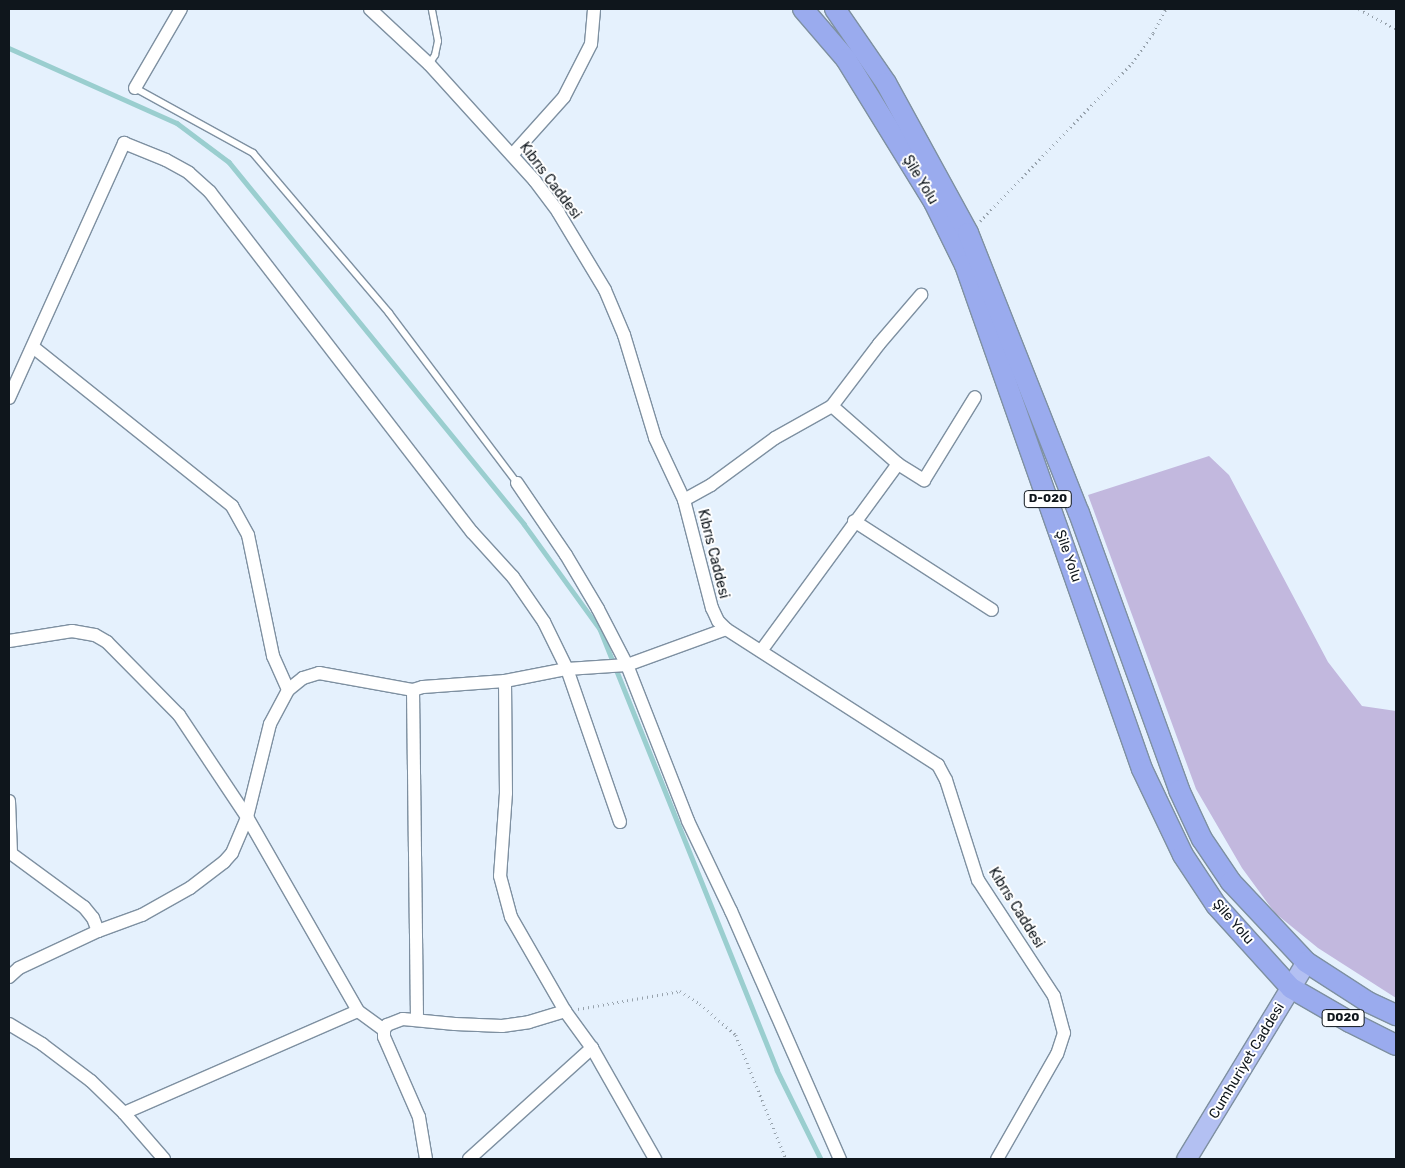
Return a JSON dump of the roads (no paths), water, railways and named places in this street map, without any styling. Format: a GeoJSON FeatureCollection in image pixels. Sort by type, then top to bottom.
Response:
{"type":"FeatureCollection","features":[{"type":"Feature","properties":{"kind":"highway","name":"Şile Yolu"},"geometry":{"type":"LineString","coordinates":[[803,9],[846,59],[934,202],[964,265],[1142,769],[1183,855],[1216,905],[1291,988],[1350,1022],[1396,1045]]}},
{"type":"Feature","properties":{"kind":"highway","name":"Şile Yolu"},"geometry":{"type":"LineString","coordinates":[[835,9],[886,83],[968,233],[1078,513],[1179,790],[1202,839],[1231,882],[1306,962],[1368,1002],[1396,1016]]}},
{"type":"Feature","properties":{"kind":"main road","name":"Cumhuriyet Caddesi"},"geometry":{"type":"LineString","coordinates":[[1186,1159],[1306,962]]}},
{"type":"Feature","properties":{"kind":"street"},"geometry":{"type":"LineString","coordinates":[[135,88],[181,9]]}},
{"type":"Feature","properties":{"kind":"street","name":"Kıbrıs Caddesi"},"geometry":{"type":"LineString","coordinates":[[370,9],[429,64],[512,155],[558,212],[605,290],[624,335],[655,438],[684,500],[712,608],[726,629],[938,765],[946,780],[978,880],[1054,996],[1064,1033],[1062,1043],[997,1159]]}},
{"type":"Feature","properties":{"kind":"street"},"geometry":{"type":"LineString","coordinates":[[512,155],[564,97],[591,44],[594,9]]}},
{"type":"Feature","properties":{"kind":"street"},"geometry":{"type":"LineString","coordinates":[[9,398],[124,143],[166,160],[189,173],[210,192],[472,532],[513,578],[544,622],[567,669],[620,822]]}},
{"type":"Feature","properties":{"kind":"street"},"geometry":{"type":"LineString","coordinates":[[684,500],[711,485],[775,438],[832,406],[879,344],[921,295]]}},
{"type":"Feature","properties":{"kind":"street"},"geometry":{"type":"LineString","coordinates":[[33,347],[232,506],[248,535],[273,656],[288,690]]}},
{"type":"Feature","properties":{"kind":"street"},"geometry":{"type":"LineString","coordinates":[[832,406],[898,464],[924,480],[975,397]]}},
{"type":"Feature","properties":{"kind":"street"},"geometry":{"type":"LineString","coordinates":[[761,651],[854,521],[898,464]]}},
{"type":"Feature","properties":{"kind":"street"},"geometry":{"type":"LineString","coordinates":[[517,483],[566,555],[598,609],[626,665],[688,822],[730,911],[840,1159]]}},
{"type":"Feature","properties":{"kind":"street"},"geometry":{"type":"LineString","coordinates":[[854,521],[992,610]]}},
{"type":"Feature","properties":{"kind":"street"},"geometry":{"type":"LineString","coordinates":[[9,977],[19,968],[98,931],[142,915],[208,876],[232,853],[247,817],[270,724],[280,700],[288,690],[303,678],[319,673],[413,690],[423,687],[505,681],[567,669],[626,665],[726,629]]}},
{"type":"Feature","properties":{"kind":"street"},"geometry":{"type":"LineString","coordinates":[[9,641],[72,631],[88,633],[107,642],[187,724],[247,817],[358,1011],[384,1030]]}},
{"type":"Feature","properties":{"kind":"street"},"geometry":{"type":"LineString","coordinates":[[505,681],[507,784],[500,876],[512,917],[565,1011],[592,1048],[655,1159]]}},
{"type":"Feature","properties":{"kind":"street"},"geometry":{"type":"LineString","coordinates":[[413,690],[417,1020]]}},
{"type":"Feature","properties":{"kind":"street"},"geometry":{"type":"LineString","coordinates":[[9,801],[10,852],[84,907],[93,918],[98,931]]}},
{"type":"Feature","properties":{"kind":"street"},"geometry":{"type":"LineString","coordinates":[[124,1113],[358,1011]]}},
{"type":"Feature","properties":{"kind":"street"},"geometry":{"type":"LineString","coordinates":[[426,1159],[419,1117],[384,1037],[384,1030],[392,1022],[402,1019],[502,1026],[529,1022],[565,1011]]}},
{"type":"Feature","properties":{"kind":"street"},"geometry":{"type":"LineString","coordinates":[[9,1024],[42,1044],[91,1081],[124,1113],[164,1159]]}},
{"type":"Feature","properties":{"kind":"street"},"geometry":{"type":"LineString","coordinates":[[469,1159],[592,1048]]}},
{"type":"Feature","properties":{"kind":"lane"},"geometry":{"type":"LineString","coordinates":[[429,64],[435,55],[438,41],[432,9]]}},
{"type":"Feature","properties":{"kind":"lane"},"geometry":{"type":"LineString","coordinates":[[135,88],[253,153],[389,313],[517,483]]}},
{"type":"Feature","properties":{"kind":"waterway"},"geometry":{"type":"LineString","coordinates":[[9,48],[177,123],[229,162],[524,524],[600,629],[777,1070],[821,1159]]}}]}
